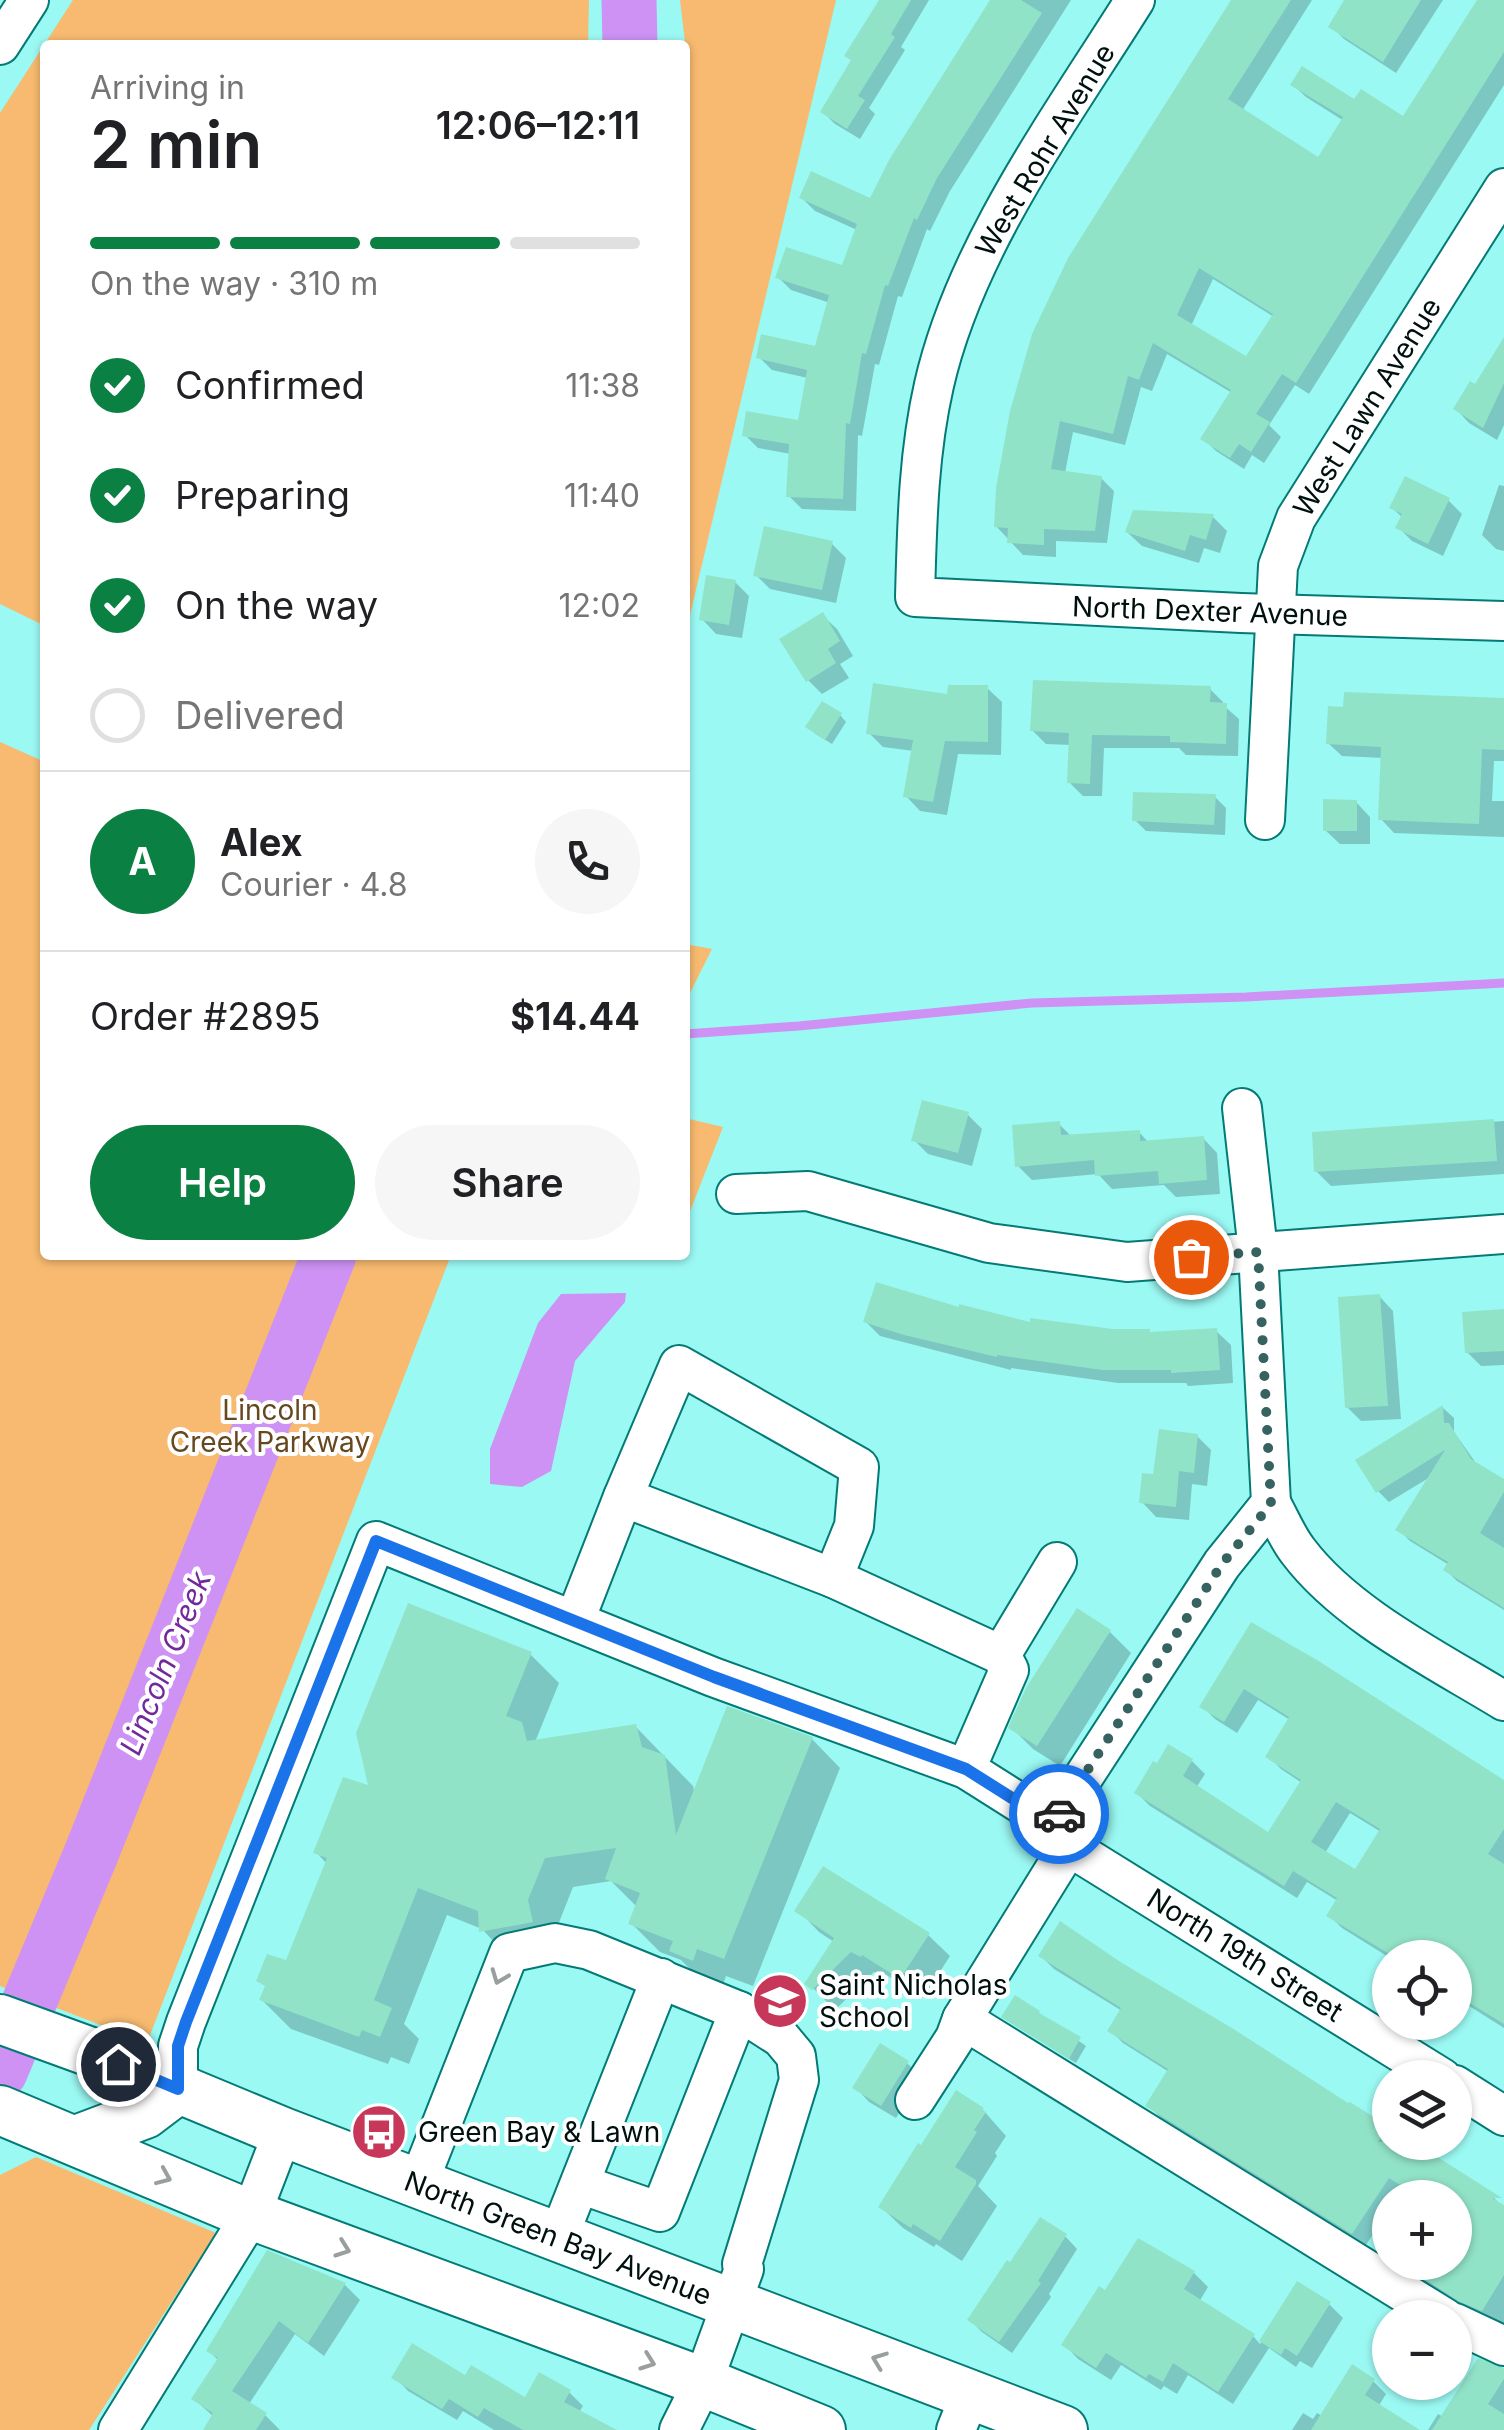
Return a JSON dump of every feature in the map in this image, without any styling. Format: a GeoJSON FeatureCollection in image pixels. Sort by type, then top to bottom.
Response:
{"type":"FeatureCollection","features":[{"type":"Feature","properties":{"kind":"main road","name":"North Green Bay Avenue"},"geometry":{"type":"LineString","coordinates":[[0,2019],[731,2304],[963,2412],[1063,2430]]}},
{"type":"Feature","properties":{"kind":"main road"},"geometry":{"type":"LineString","coordinates":[[66,2136],[145,2114],[178,2089]]}},
{"type":"Feature","properties":{"kind":"main road"},"geometry":{"type":"LineString","coordinates":[[0,2110],[251,2215],[704,2382],[822,2430]]}},
{"type":"Feature","properties":{"kind":"street"},"geometry":{"type":"LineString","coordinates":[[0,45],[28,0]]}},
{"type":"Feature","properties":{"kind":"street","name":"West Rohr Avenue"},"geometry":{"type":"LineString","coordinates":[[916,597],[918,501],[927,422],[948,335],[1006,207],[1135,0]]}},
{"type":"Feature","properties":{"kind":"street","name":"West Lawn Avenue"},"geometry":{"type":"LineString","coordinates":[[1266,820],[1278,566],[1296,518],[1504,188]]}},
{"type":"Feature","properties":{"kind":"street","name":"North Dexter Avenue"},"geometry":{"type":"LineString","coordinates":[[916,597],[1504,622]]}},
{"type":"Feature","properties":{"kind":"street"},"geometry":{"type":"LineString","coordinates":[[1242,1108],[1258,1252],[1271,1504],[1297,1550],[1332,1588],[1380,1625],[1504,1700]]}},
{"type":"Feature","properties":{"kind":"street"},"geometry":{"type":"LineString","coordinates":[[736,1194],[808,1192],[989,1243],[1127,1262],[1504,1234]]}},
{"type":"Feature","properties":{"kind":"street"},"geometry":{"type":"LineString","coordinates":[[576,1620],[679,1366],[859,1467],[854,1526],[833,1578]]}},
{"type":"Feature","properties":{"kind":"street"},"geometry":{"type":"LineString","coordinates":[[624,1496],[833,1578],[1001,1654],[1009,1670],[966,1769]]}},
{"type":"Feature","properties":{"kind":"street"},"geometry":{"type":"LineString","coordinates":[[915,2100],[955,2038],[1056,1835],[1222,1564],[1271,1504]]}},
{"type":"Feature","properties":{"kind":"street","name":"North 19th Street"},"geometry":{"type":"LineString","coordinates":[[178,2089],[178,2046],[186,2022],[376,1541],[714,1677],[966,1769],[1056,1835],[1413,2060]]}},
{"type":"Feature","properties":{"kind":"street"},"geometry":{"type":"LineString","coordinates":[[1001,1654],[1057,1562]]}},
{"type":"Feature","properties":{"kind":"street"},"geometry":{"type":"LineString","coordinates":[[418,2184],[509,1952],[555,1943],[589,1950],[739,2011],[781,2038],[796,2056],[799,2080],[742,2264],[744,2270],[704,2382],[679,2430]]}},
{"type":"Feature","properties":{"kind":"street"},"geometry":{"type":"LineString","coordinates":[[558,2238],[661,1978]]}},
{"type":"Feature","properties":{"kind":"street"},"geometry":{"type":"LineString","coordinates":[[580,2184],[660,2212],[739,2011]]}},
{"type":"Feature","properties":{"kind":"street"},"geometry":{"type":"LineString","coordinates":[[962,2019],[1413,2300]]}},
{"type":"Feature","properties":{"kind":"street"},"geometry":{"type":"LineString","coordinates":[[1472,2096],[1504,2116]]}},
{"type":"Feature","properties":{"kind":"street"},"geometry":{"type":"LineString","coordinates":[[118,2430],[251,2215],[283,2132]]}},
{"type":"Feature","properties":{"kind":"street"},"geometry":{"type":"LineString","coordinates":[[1472,2331],[1504,2346]]}},
{"type":"Feature","properties":{"kind":"green space"},"geometry":{"type":"Polygon","coordinates":[[[73,0],[589,0],[588,40],[47,40],[73,0]]]}},
{"type":"Feature","properties":{"kind":"green space"},"geometry":{"type":"Polygon","coordinates":[[[680,0],[836,0],[690,615],[690,40],[685,40],[680,0]]]}},
{"type":"Feature","properties":{"kind":"green space"},"geometry":{"type":"Polygon","coordinates":[[[40,51],[40,624],[0,604],[0,113],[40,51]]]}},
{"type":"Feature","properties":{"kind":"green space","name":"Lincoln Creek Parkway"},"geometry":{"type":"Polygon","coordinates":[[[0,742],[40,760],[40,1260],[449,1260],[147,2043],[0,1986],[0,742]]]}},
{"type":"Feature","properties":{"kind":"green space"},"geometry":{"type":"Polygon","coordinates":[[[690,945],[712,949],[690,993],[690,945]]]}},
{"type":"Feature","properties":{"kind":"green space"},"geometry":{"type":"Polygon","coordinates":[[[690,1119],[723,1127],[690,1211],[690,1119]]]}},
{"type":"Feature","properties":{"kind":"green space"},"geometry":{"type":"Polygon","coordinates":[[[36,2157],[216,2233],[89,2430],[0,2430],[0,2175],[36,2157]]]}},
{"type":"Feature","properties":{"kind":"shaded area"},"geometry":{"type":"Polygon","coordinates":[[[626,1293],[625,1302],[575,1361],[551,1471],[522,1487],[490,1484],[490,1449],[538,1323],[561,1294],[626,1293]]]}},
{"type":"Feature","properties":{"kind":"building"},"geometry":{"type":"Polygon","coordinates":[[[879,0],[911,0],[891,34],[895,37],[858,96],[865,100],[847,129],[820,112],[851,60],[844,56],[879,0]]]}},
{"type":"Feature","properties":{"kind":"building"},"geometry":{"type":"Polygon","coordinates":[[[990,0],[1021,0],[1042,13],[937,178],[917,220],[914,218],[888,286],[885,285],[866,354],[862,353],[850,424],[846,423],[843,499],[786,497],[789,444],[742,436],[746,411],[798,420],[807,370],[756,358],[761,334],[815,346],[829,295],[775,278],[786,247],[842,265],[857,224],[799,198],[811,171],[870,198],[889,160],[990,0]]]}},
{"type":"Feature","properties":{"kind":"building"},"geometry":{"type":"Polygon","coordinates":[[[1231,0],[1291,0],[1228,99],[1318,157],[1343,117],[1290,85],[1302,66],[1354,99],[1361,89],[1403,116],[1477,0],[1504,0],[1504,52],[1296,383],[1282,374],[1256,414],[1270,422],[1251,452],[1239,444],[1230,458],[1200,439],[1231,390],[1153,343],[1139,380],[1128,376],[1113,434],[1060,421],[1051,469],[1102,476],[1095,531],[1044,529],[1044,545],[1007,543],[1008,528],[994,527],[996,488],[1010,411],[1032,334],[1068,258],[1231,0]],[[1199,268],[1177,315],[1246,356],[1273,314],[1199,268]]]}},
{"type":"Feature","properties":{"kind":"building"},"geometry":{"type":"Polygon","coordinates":[[[1344,0],[1421,0],[1383,62],[1328,27],[1344,0]]]}},
{"type":"Feature","properties":{"kind":"building"},"geometry":{"type":"Polygon","coordinates":[[[1504,337],[1504,383],[1483,428],[1453,409],[1470,381],[1475,384],[1504,337]]]}},
{"type":"Feature","properties":{"kind":"building"},"geometry":{"type":"Polygon","coordinates":[[[1405,476],[1450,498],[1428,544],[1395,528],[1402,514],[1389,508],[1405,476]]]}},
{"type":"Feature","properties":{"kind":"building"},"geometry":{"type":"Polygon","coordinates":[[[1133,510],[1214,514],[1206,540],[1190,535],[1185,551],[1125,532],[1133,510]]]}},
{"type":"Feature","properties":{"kind":"building"},"geometry":{"type":"Polygon","coordinates":[[[764,526],[833,541],[822,590],[753,576],[764,526]]]}},
{"type":"Feature","properties":{"kind":"building"},"geometry":{"type":"Polygon","coordinates":[[[706,575],[736,580],[729,625],[699,620],[706,575]]]}},
{"type":"Feature","properties":{"kind":"building"},"geometry":{"type":"Polygon","coordinates":[[[823,612],[840,641],[828,649],[836,663],[806,682],[779,639],[823,612]]]}},
{"type":"Feature","properties":{"kind":"building"},"geometry":{"type":"Polygon","coordinates":[[[1033,680],[1211,686],[1210,702],[1227,703],[1226,744],[1170,742],[1170,736],[1092,735],[1090,784],[1067,783],[1069,733],[1030,731],[1033,680]]]}},
{"type":"Feature","properties":{"kind":"building"},"geometry":{"type":"Polygon","coordinates":[[[873,683],[947,694],[948,685],[988,685],[988,742],[945,741],[933,802],[903,797],[913,740],[866,734],[873,683]]]}},
{"type":"Feature","properties":{"kind":"building"},"geometry":{"type":"Polygon","coordinates":[[[1344,692],[1504,698],[1504,750],[1482,749],[1479,824],[1378,820],[1381,747],[1326,744],[1328,706],[1343,707],[1344,692]]]}},
{"type":"Feature","properties":{"kind":"building"},"geometry":{"type":"Polygon","coordinates":[[[822,701],[842,713],[825,740],[805,727],[822,701]]]}},
{"type":"Feature","properties":{"kind":"building"},"geometry":{"type":"Polygon","coordinates":[[[1133,792],[1216,794],[1214,825],[1132,821],[1133,792]]]}},
{"type":"Feature","properties":{"kind":"building"},"geometry":{"type":"Polygon","coordinates":[[[1323,799],[1357,800],[1357,831],[1323,831],[1323,799]]]}},
{"type":"Feature","properties":{"kind":"building"},"geometry":{"type":"Polygon","coordinates":[[[922,1100],[969,1112],[958,1153],[911,1141],[922,1100]]]}},
{"type":"Feature","properties":{"kind":"building"},"geometry":{"type":"Polygon","coordinates":[[[1494,1119],[1497,1161],[1314,1172],[1312,1132],[1494,1119]]]}},
{"type":"Feature","properties":{"kind":"building"},"geometry":{"type":"Polygon","coordinates":[[[1060,1121],[1061,1135],[1140,1130],[1140,1141],[1204,1136],[1207,1180],[1159,1184],[1158,1171],[1095,1176],[1094,1160],[1015,1167],[1012,1125],[1060,1121]]]}},
{"type":"Feature","properties":{"kind":"building"},"geometry":{"type":"Polygon","coordinates":[[[876,1282],[959,1307],[1030,1322],[1030,1318],[1150,1332],[1217,1328],[1220,1370],[1102,1370],[997,1357],[904,1335],[863,1322],[876,1282]]]}},
{"type":"Feature","properties":{"kind":"building"},"geometry":{"type":"Polygon","coordinates":[[[1380,1294],[1388,1406],[1345,1408],[1338,1297],[1380,1294]]]}},
{"type":"Feature","properties":{"kind":"building"},"geometry":{"type":"Polygon","coordinates":[[[1504,1309],[1504,1351],[1465,1353],[1462,1312],[1504,1309]]]}},
{"type":"Feature","properties":{"kind":"building"},"geometry":{"type":"Polygon","coordinates":[[[1443,1405],[1444,1423],[1449,1423],[1471,1459],[1504,1479],[1504,1492],[1480,1533],[1504,1548],[1504,1608],[1443,1570],[1448,1562],[1395,1530],[1445,1450],[1376,1493],[1355,1460],[1443,1405]]]}},
{"type":"Feature","properties":{"kind":"building"},"geometry":{"type":"Polygon","coordinates":[[[1159,1429],[1198,1434],[1194,1473],[1179,1471],[1176,1507],[1139,1503],[1142,1473],[1153,1474],[1159,1429]]]}},
{"type":"Feature","properties":{"kind":"building"},"geometry":{"type":"Polygon","coordinates":[[[408,1603],[532,1652],[506,1716],[522,1722],[527,1741],[636,1724],[642,1747],[665,1755],[676,1835],[727,1706],[813,1737],[724,1959],[697,1949],[693,1961],[669,1951],[673,1941],[628,1924],[640,1893],[605,1879],[616,1848],[545,1858],[528,1900],[533,1922],[479,1932],[478,1911],[418,1888],[374,2000],[392,2008],[380,2037],[362,2030],[359,2037],[259,2000],[265,1986],[256,1981],[267,1954],[286,1960],[327,1858],[313,1853],[343,1777],[368,1785],[356,1733],[408,1603]]]}},
{"type":"Feature","properties":{"kind":"building"},"geometry":{"type":"Polygon","coordinates":[[[1077,1608],[1111,1630],[1037,1746],[1008,1728],[1026,1688],[1077,1608]]]}},
{"type":"Feature","properties":{"kind":"building"},"geometry":{"type":"Polygon","coordinates":[[[1251,1622],[1504,1780],[1504,1829],[1488,1854],[1504,1864],[1504,2024],[1472,2004],[1472,1940],[1372,1940],[1372,1944],[1326,1916],[1337,1898],[1293,1871],[1284,1886],[1134,1793],[1168,1744],[1193,1759],[1183,1776],[1268,1832],[1301,1780],[1265,1757],[1289,1717],[1244,1689],[1224,1722],[1199,1707],[1251,1622]],[[1336,1802],[1311,1842],[1355,1869],[1380,1829],[1336,1802]]]}},
{"type":"Feature","properties":{"kind":"building"},"geometry":{"type":"Polygon","coordinates":[[[823,1866],[930,1933],[900,1979],[851,1952],[812,1990],[804,1984],[834,1938],[794,1911],[823,1866]]]}},
{"type":"Feature","properties":{"kind":"building"},"geometry":{"type":"Polygon","coordinates":[[[1060,1921],[1372,2116],[1372,2160],[1442,2160],[1502,2198],[1492,2198],[1504,2205],[1504,2275],[1482,2311],[1472,2307],[1472,2300],[1457,2300],[1426,2280],[1472,2280],[1472,2180],[1372,2180],[1372,2204],[1352,2234],[1145,2106],[1168,2069],[1107,2031],[1121,2008],[1038,1956],[1060,1921]]]}},
{"type":"Feature","properties":{"kind":"building"},"geometry":{"type":"Polygon","coordinates":[[[1015,1995],[1081,2037],[1069,2059],[1001,2017],[1015,1995]]]}},
{"type":"Feature","properties":{"kind":"building"},"geometry":{"type":"Polygon","coordinates":[[[880,2043],[909,2061],[881,2106],[852,2088],[880,2043]]]}},
{"type":"Feature","properties":{"kind":"building"},"geometry":{"type":"Polygon","coordinates":[[[956,2090],[986,2112],[955,2167],[976,2180],[976,2184],[940,2241],[878,2207],[956,2090]]]}},
{"type":"Feature","properties":{"kind":"building"},"geometry":{"type":"Polygon","coordinates":[[[1040,2217],[1067,2234],[1038,2281],[1041,2283],[999,2342],[967,2320],[1040,2217]]]}},
{"type":"Feature","properties":{"kind":"building"},"geometry":{"type":"Polygon","coordinates":[[[1138,2238],[1195,2271],[1184,2289],[1255,2334],[1218,2392],[1173,2363],[1163,2382],[1149,2374],[1146,2378],[1106,2353],[1096,2368],[1061,2345],[1099,2286],[1105,2290],[1138,2238]]]}},
{"type":"Feature","properties":{"kind":"building"},"geometry":{"type":"Polygon","coordinates":[[[267,2250],[346,2283],[308,2343],[279,2321],[232,2391],[267,2413],[256,2430],[203,2430],[213,2413],[191,2399],[218,2358],[206,2351],[267,2250]]]}},
{"type":"Feature","properties":{"kind":"building"},"geometry":{"type":"Polygon","coordinates":[[[1297,2281],[1331,2302],[1297,2356],[1285,2348],[1281,2355],[1259,2341],[1297,2281]]]}},
{"type":"Feature","properties":{"kind":"building"},"geometry":{"type":"Polygon","coordinates":[[[412,2343],[465,2375],[471,2365],[525,2397],[539,2372],[571,2390],[564,2402],[617,2430],[523,2430],[484,2408],[478,2417],[449,2399],[442,2409],[391,2378],[412,2343]]]}},
{"type":"Feature","properties":{"kind":"building"},"geometry":{"type":"Polygon","coordinates":[[[1478,2358],[1504,2368],[1504,2379],[1488,2404],[1504,2414],[1504,2430],[1432,2430],[1451,2400],[1472,2400],[1472,2367],[1478,2358]]]}},
{"type":"Feature","properties":{"kind":"building"},"geometry":{"type":"Polygon","coordinates":[[[1352,2364],[1372,2377],[1365,2395],[1420,2430],[1311,2430],[1352,2364]]]}},
{"type":"Feature","properties":{"kind":"waterway","name":"Lincoln Creek"},"geometry":{"type":"LineString","coordinates":[[629,0],[630,40]]}},
{"type":"Feature","properties":{"kind":"waterway"},"geometry":{"type":"LineString","coordinates":[[690,1034],[1032,1003],[1246,997],[1504,983]]}},
{"type":"Feature","properties":{"kind":"waterway","name":"Lincoln Creek"},"geometry":{"type":"LineString","coordinates":[[0,2072],[327,1260]]}},
{"type":"Feature","properties":{"kind":"way so far"},"geometry":{"type":"LineString","coordinates":[[1059,1814],[1222,1564],[1271,1504],[1258,1252],[1191,1257]]}},
{"type":"Feature","properties":{"kind":"place","name":"Saint Nicholas School"},"geometry":{"type":"Point","coordinates":[780,2001]}},
{"type":"Feature","properties":{"kind":"place","name":"Green Bay & Lawn"},"geometry":{"type":"Point","coordinates":[379,2132]}},
{"type":"Feature","properties":{"kind":"route"},"geometry":{"type":"LineString","coordinates":[[118,2064],[178,2089],[178,2046],[186,2022],[376,1541],[714,1677],[966,1769],[1053,1824],[1059,1814]]}}]}
